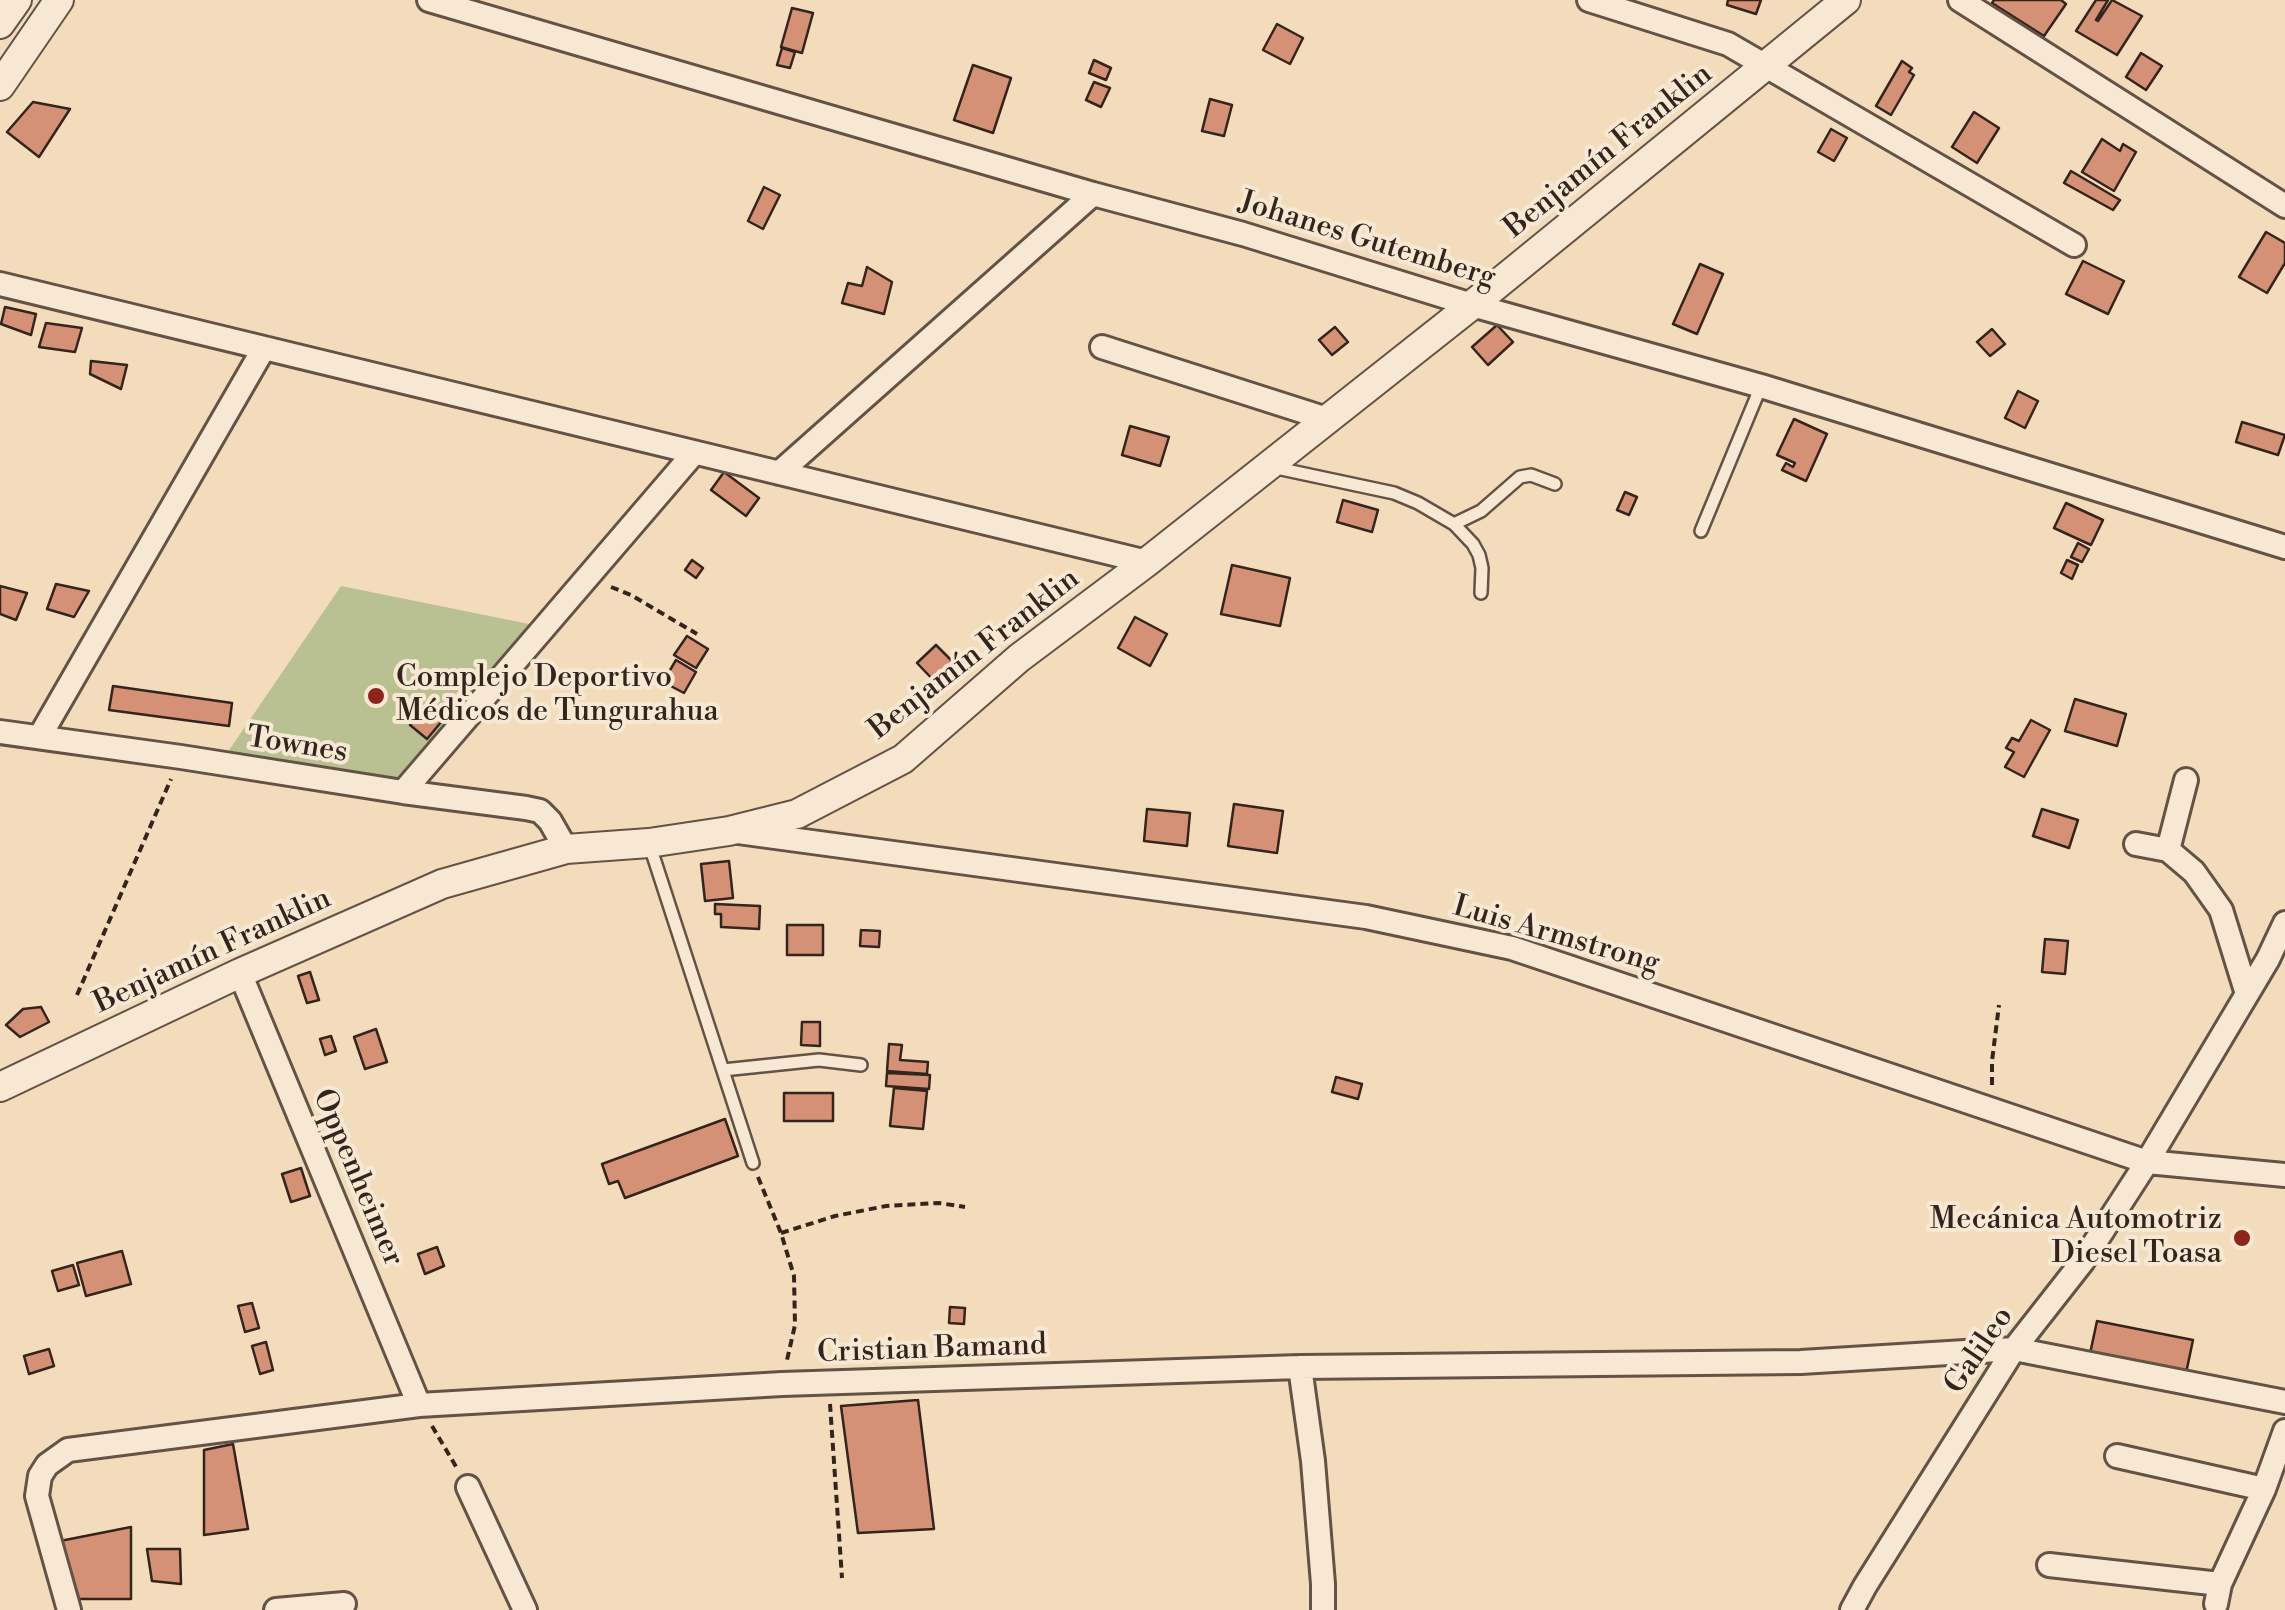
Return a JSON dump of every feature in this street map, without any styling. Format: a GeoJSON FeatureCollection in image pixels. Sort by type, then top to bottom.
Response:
{"type":"FeatureCollection","features":[{"type":"Feature","properties":{"kind":"street"},"geometry":{"type":"LineString","coordinates":[[0,24],[17,0]]}},
{"type":"Feature","properties":{"kind":"street"},"geometry":{"type":"LineString","coordinates":[[0,86],[58,0]]}},
{"type":"Feature","properties":{"kind":"street","name":"Johanes Gutemberg"},"geometry":{"type":"LineString","coordinates":[[428,0],[1761,386],[2285,547]]}},
{"type":"Feature","properties":{"kind":"street"},"geometry":{"type":"LineString","coordinates":[[1589,0],[1728,44],[2074,245]]}},
{"type":"Feature","properties":{"kind":"street","name":"Benjamín Franklin"},"geometry":{"type":"LineString","coordinates":[[0,1087],[240,973],[442,884],[566,849],[729,831],[797,814],[903,759],[1020,658],[1472,305],[1845,0]]}},
{"type":"Feature","properties":{"kind":"street"},"geometry":{"type":"LineString","coordinates":[[1960,0],[2285,206]]}},
{"type":"Feature","properties":{"kind":"street"},"geometry":{"type":"LineString","coordinates":[[779,474],[1093,194]]}},
{"type":"Feature","properties":{"kind":"street"},"geometry":{"type":"LineString","coordinates":[[0,284],[1146,562]]}},
{"type":"Feature","properties":{"kind":"street"},"geometry":{"type":"LineString","coordinates":[[1102,347],[1327,419]]}},
{"type":"Feature","properties":{"kind":"street"},"geometry":{"type":"LineString","coordinates":[[40,736],[264,348]]}},
{"type":"Feature","properties":{"kind":"street"},"geometry":{"type":"LineString","coordinates":[[403,792],[694,453]]}},
{"type":"Feature","properties":{"kind":"street","name":"Townes"},"geometry":{"type":"LineString","coordinates":[[0,732],[540,811],[566,849]]}},
{"type":"Feature","properties":{"kind":"street"},"geometry":{"type":"LineString","coordinates":[[2168,850],[2186,780]]}},
{"type":"Feature","properties":{"kind":"street","name":"Luis Armstrong"},"geometry":{"type":"LineString","coordinates":[[729,831],[1366,916],[1512,948],[2147,1162],[2285,1175]]}},
{"type":"Feature","properties":{"kind":"street"},"geometry":{"type":"LineString","coordinates":[[2136,844],[2168,850],[2194,872],[2222,910],[2247,994]]}},
{"type":"Feature","properties":{"kind":"street","name":"Galileo"},"geometry":{"type":"LineString","coordinates":[[1852,1610],[2014,1348],[2083,1260],[2147,1162],[2247,994],[2276,961],[2285,923]]}},
{"type":"Feature","properties":{"kind":"street","name":"Oppenheimer"},"geometry":{"type":"LineString","coordinates":[[240,973],[419,1405]]}},
{"type":"Feature","properties":{"kind":"street","name":"Cristian Bamand"},"geometry":{"type":"LineString","coordinates":[[68,1610],[37,1496],[46,1464],[68,1450],[419,1405],[782,1384],[1300,1367],[1801,1362],[2014,1348],[2285,1402]]}},
{"type":"Feature","properties":{"kind":"street"},"geometry":{"type":"LineString","coordinates":[[1300,1367],[1314,1461],[1323,1610]]}},
{"type":"Feature","properties":{"kind":"street"},"geometry":{"type":"LineString","coordinates":[[2049,1565],[2218,1594],[2285,1431]]}},
{"type":"Feature","properties":{"kind":"street"},"geometry":{"type":"LineString","coordinates":[[2117,1456],[2264,1489]]}},
{"type":"Feature","properties":{"kind":"street"},"geometry":{"type":"LineString","coordinates":[[468,1487],[525,1610]]}},
{"type":"Feature","properties":{"kind":"street"},"geometry":{"type":"LineString","coordinates":[[276,1610],[344,1604]]}},
{"type":"Feature","properties":{"kind":"lane"},"geometry":{"type":"LineString","coordinates":[[1702,531],[1761,386]]}},
{"type":"Feature","properties":{"kind":"lane"},"geometry":{"type":"LineString","coordinates":[[1268,466],[1394,494],[1454,524],[1479,555],[1481,593]]}},
{"type":"Feature","properties":{"kind":"lane"},"geometry":{"type":"LineString","coordinates":[[1454,524],[1481,511],[1520,477],[1531,475],[1555,484]]}},
{"type":"Feature","properties":{"kind":"lane"},"geometry":{"type":"LineString","coordinates":[[649,842],[753,1163]]}},
{"type":"Feature","properties":{"kind":"lane"},"geometry":{"type":"LineString","coordinates":[[722,1070],[819,1060],[861,1066]]}},
{"type":"Feature","properties":{"kind":"path"},"geometry":{"type":"LineString","coordinates":[[588,577],[631,595],[697,634]]}},
{"type":"Feature","properties":{"kind":"path"},"geometry":{"type":"LineString","coordinates":[[78,995],[181,757]]}},
{"type":"Feature","properties":{"kind":"path"},"geometry":{"type":"LineString","coordinates":[[1992,1110],[1992,1061],[1999,1004]]}},
{"type":"Feature","properties":{"kind":"path"},"geometry":{"type":"LineString","coordinates":[[753,1163],[794,1276],[795,1325],[782,1384]]}},
{"type":"Feature","properties":{"kind":"path"},"geometry":{"type":"LineString","coordinates":[[781,1233],[834,1216],[886,1206],[965,1207]]}},
{"type":"Feature","properties":{"kind":"path"},"geometry":{"type":"LineString","coordinates":[[828,1385],[842,1578]]}},
{"type":"Feature","properties":{"kind":"path"},"geometry":{"type":"LineString","coordinates":[[419,1405],[468,1487]]}},
{"type":"Feature","properties":{"kind":"green space","name":"Complejo Deportivo Médicos de Tungurahua"},"geometry":{"type":"Polygon","coordinates":[[[341,586],[544,627],[403,792],[219,765],[341,586]]]}},
{"type":"Feature","properties":{"kind":"building"},"geometry":{"type":"Polygon","coordinates":[[[1728,0],[1761,0],[1756,14],[1727,5],[1728,0]]]}},
{"type":"Feature","properties":{"kind":"building"},"geometry":{"type":"Polygon","coordinates":[[[2061,0],[2066,4],[2044,36],[1992,3],[2061,0]]]}},
{"type":"Feature","properties":{"kind":"building"},"geometry":{"type":"Polygon","coordinates":[[[2096,0],[2108,0],[2098,21],[2112,0],[2142,16],[2117,55],[2076,31],[2096,0]]]}},
{"type":"Feature","properties":{"kind":"building"},"geometry":{"type":"Polygon","coordinates":[[[792,8],[813,13],[802,53],[781,47],[792,8]]]}},
{"type":"Feature","properties":{"kind":"building"},"geometry":{"type":"Polygon","coordinates":[[[1277,24],[1303,38],[1290,64],[1263,50],[1277,24]]]}},
{"type":"Feature","properties":{"kind":"building"},"geometry":{"type":"Polygon","coordinates":[[[782,48],[795,52],[790,68],[777,65],[782,48]]]}},
{"type":"Feature","properties":{"kind":"building"},"geometry":{"type":"Polygon","coordinates":[[[2141,53],[2162,66],[2146,90],[2126,77],[2141,53]]]}},
{"type":"Feature","properties":{"kind":"building"},"geometry":{"type":"Polygon","coordinates":[[[1094,60],[1111,68],[1106,80],[1089,73],[1094,60]]]}},
{"type":"Feature","properties":{"kind":"building"},"geometry":{"type":"Polygon","coordinates":[[[1902,61],[1912,68],[1909,72],[1914,75],[1891,115],[1876,106],[1902,61]]]}},
{"type":"Feature","properties":{"kind":"building"},"geometry":{"type":"Polygon","coordinates":[[[973,65],[1011,78],[993,133],[954,120],[973,65]]]}},
{"type":"Feature","properties":{"kind":"building"},"geometry":{"type":"Polygon","coordinates":[[[1094,82],[1110,88],[1101,107],[1086,100],[1094,82]]]}},
{"type":"Feature","properties":{"kind":"building"},"geometry":{"type":"Polygon","coordinates":[[[1210,99],[1232,105],[1224,136],[1202,131],[1210,99]]]}},
{"type":"Feature","properties":{"kind":"building"},"geometry":{"type":"Polygon","coordinates":[[[33,102],[70,109],[39,157],[7,132],[33,102]]]}},
{"type":"Feature","properties":{"kind":"building"},"geometry":{"type":"Polygon","coordinates":[[[1974,112],[1999,128],[1977,163],[1952,147],[1974,112]]]}},
{"type":"Feature","properties":{"kind":"building"},"geometry":{"type":"Polygon","coordinates":[[[1831,129],[1847,138],[1834,161],[1818,152],[1831,129]]]}},
{"type":"Feature","properties":{"kind":"building"},"geometry":{"type":"Polygon","coordinates":[[[2102,139],[2120,151],[2123,144],[2136,152],[2114,191],[2082,172],[2102,139]]]}},
{"type":"Feature","properties":{"kind":"building"},"geometry":{"type":"Polygon","coordinates":[[[2071,171],[2120,200],[2113,210],[2064,183],[2071,171]]]}},
{"type":"Feature","properties":{"kind":"building"},"geometry":{"type":"Polygon","coordinates":[[[764,187],[780,195],[763,229],[748,221],[764,187]]]}},
{"type":"Feature","properties":{"kind":"building"},"geometry":{"type":"Polygon","coordinates":[[[2266,232],[2285,243],[2285,263],[2267,293],[2239,277],[2266,232]]]}},
{"type":"Feature","properties":{"kind":"building"},"geometry":{"type":"Polygon","coordinates":[[[2083,261],[2124,281],[2108,314],[2066,294],[2083,261]]]}},
{"type":"Feature","properties":{"kind":"building"},"geometry":{"type":"Polygon","coordinates":[[[1700,264],[1723,274],[1697,334],[1673,324],[1700,264]]]}},
{"type":"Feature","properties":{"kind":"building"},"geometry":{"type":"Polygon","coordinates":[[[867,267],[892,282],[884,314],[842,303],[848,283],[862,286],[867,267]]]}},
{"type":"Feature","properties":{"kind":"building"},"geometry":{"type":"Polygon","coordinates":[[[5,307],[36,314],[31,335],[1,324],[5,307]]]}},
{"type":"Feature","properties":{"kind":"building"},"geometry":{"type":"Polygon","coordinates":[[[46,323],[82,328],[75,352],[39,347],[46,323]]]}},
{"type":"Feature","properties":{"kind":"building"},"geometry":{"type":"Polygon","coordinates":[[[1497,325],[1513,342],[1488,365],[1472,347],[1497,325]]]}},
{"type":"Feature","properties":{"kind":"building"},"geometry":{"type":"Polygon","coordinates":[[[1335,327],[1348,342],[1332,355],[1319,340],[1335,327]]]}},
{"type":"Feature","properties":{"kind":"building"},"geometry":{"type":"Polygon","coordinates":[[[1992,329],[2005,344],[1990,356],[1977,342],[1992,329]]]}},
{"type":"Feature","properties":{"kind":"building"},"geometry":{"type":"Polygon","coordinates":[[[91,361],[127,365],[121,389],[90,374],[91,361]]]}},
{"type":"Feature","properties":{"kind":"building"},"geometry":{"type":"Polygon","coordinates":[[[2018,391],[2038,401],[2025,428],[2005,418],[2018,391]]]}},
{"type":"Feature","properties":{"kind":"building"},"geometry":{"type":"Polygon","coordinates":[[[1794,419],[1827,434],[1806,481],[1782,470],[1786,463],[1793,467],[1795,463],[1777,455],[1794,419]]]}},
{"type":"Feature","properties":{"kind":"building"},"geometry":{"type":"Polygon","coordinates":[[[2242,422],[2285,435],[2278,455],[2236,442],[2242,422]]]}},
{"type":"Feature","properties":{"kind":"building"},"geometry":{"type":"Polygon","coordinates":[[[1130,426],[1169,437],[1160,466],[1122,455],[1130,426]]]}},
{"type":"Feature","properties":{"kind":"building"},"geometry":{"type":"Polygon","coordinates":[[[724,472],[759,498],[746,516],[711,490],[724,472]]]}},
{"type":"Feature","properties":{"kind":"building"},"geometry":{"type":"Polygon","coordinates":[[[1625,492],[1637,497],[1629,515],[1617,510],[1625,492]]]}},
{"type":"Feature","properties":{"kind":"building"},"geometry":{"type":"Polygon","coordinates":[[[1343,500],[1378,510],[1372,532],[1337,522],[1343,500]]]}},
{"type":"Feature","properties":{"kind":"building"},"geometry":{"type":"Polygon","coordinates":[[[2066,503],[2103,520],[2091,545],[2054,528],[2066,503]]]}},
{"type":"Feature","properties":{"kind":"building"},"geometry":{"type":"Polygon","coordinates":[[[2078,543],[2089,549],[2082,562],[2071,557],[2078,543]]]}},
{"type":"Feature","properties":{"kind":"building"},"geometry":{"type":"Polygon","coordinates":[[[692,560],[703,568],[696,578],[685,570],[692,560]]]}},
{"type":"Feature","properties":{"kind":"building"},"geometry":{"type":"Polygon","coordinates":[[[2067,560],[2078,565],[2072,579],[2061,573],[2067,560]]]}},
{"type":"Feature","properties":{"kind":"building"},"geometry":{"type":"Polygon","coordinates":[[[1232,565],[1290,578],[1280,626],[1221,614],[1232,565]]]}},
{"type":"Feature","properties":{"kind":"building"},"geometry":{"type":"Polygon","coordinates":[[[56,584],[89,591],[74,617],[47,609],[56,584]]]}},
{"type":"Feature","properties":{"kind":"building"},"geometry":{"type":"Polygon","coordinates":[[[0,586],[27,593],[16,620],[0,614],[0,586]]]}},
{"type":"Feature","properties":{"kind":"building"},"geometry":{"type":"Polygon","coordinates":[[[1135,617],[1167,634],[1150,666],[1118,648],[1135,617]]]}},
{"type":"Feature","properties":{"kind":"building"},"geometry":{"type":"Polygon","coordinates":[[[687,636],[708,649],[696,668],[674,655],[687,636]]]}},
{"type":"Feature","properties":{"kind":"building"},"geometry":{"type":"Polygon","coordinates":[[[936,645],[957,666],[938,685],[917,663],[936,645]]]}},
{"type":"Feature","properties":{"kind":"building"},"geometry":{"type":"Polygon","coordinates":[[[676,660],[696,672],[684,693],[663,682],[676,660]]]}},
{"type":"Feature","properties":{"kind":"building"},"geometry":{"type":"Polygon","coordinates":[[[113,686],[232,703],[229,726],[109,710],[113,686]]]}},
{"type":"Feature","properties":{"kind":"building"},"geometry":{"type":"Polygon","coordinates":[[[2075,699],[2126,714],[2117,746],[2065,731],[2075,699]]]}},
{"type":"Feature","properties":{"kind":"building"},"geometry":{"type":"Polygon","coordinates":[[[426,707],[442,721],[427,739],[410,725],[426,707]]]}},
{"type":"Feature","properties":{"kind":"building"},"geometry":{"type":"Polygon","coordinates":[[[2031,720],[2050,730],[2024,777],[2005,767],[2014,752],[2006,748],[2012,738],[2019,741],[2031,720]]]}},
{"type":"Feature","properties":{"kind":"building"},"geometry":{"type":"Polygon","coordinates":[[[1234,804],[1283,811],[1277,853],[1228,846],[1234,804]]]}},
{"type":"Feature","properties":{"kind":"building"},"geometry":{"type":"Polygon","coordinates":[[[1147,809],[1190,813],[1187,846],[1144,841],[1147,809]]]}},
{"type":"Feature","properties":{"kind":"building"},"geometry":{"type":"Polygon","coordinates":[[[2042,809],[2078,820],[2069,848],[2033,836],[2042,809]]]}},
{"type":"Feature","properties":{"kind":"building"},"geometry":{"type":"Polygon","coordinates":[[[729,861],[733,898],[705,901],[701,864],[729,861]]]}},
{"type":"Feature","properties":{"kind":"building"},"geometry":{"type":"Polygon","coordinates":[[[715,904],[760,906],[759,929],[721,927],[721,914],[715,914],[715,904]]]}},
{"type":"Feature","properties":{"kind":"building"},"geometry":{"type":"Polygon","coordinates":[[[787,925],[823,925],[823,955],[787,955],[787,925]]]}},
{"type":"Feature","properties":{"kind":"building"},"geometry":{"type":"Polygon","coordinates":[[[861,930],[880,931],[879,947],[860,946],[861,930]]]}},
{"type":"Feature","properties":{"kind":"building"},"geometry":{"type":"Polygon","coordinates":[[[2045,939],[2068,941],[2065,974],[2042,972],[2045,939]]]}},
{"type":"Feature","properties":{"kind":"building"},"geometry":{"type":"Polygon","coordinates":[[[310,972],[319,1000],[307,1003],[298,976],[310,972]]]}},
{"type":"Feature","properties":{"kind":"building"},"geometry":{"type":"Polygon","coordinates":[[[41,1007],[49,1022],[20,1037],[6,1025],[23,1009],[41,1007]]]}},
{"type":"Feature","properties":{"kind":"building"},"geometry":{"type":"Polygon","coordinates":[[[802,1022],[820,1022],[820,1046],[801,1045],[802,1022]]]}},
{"type":"Feature","properties":{"kind":"building"},"geometry":{"type":"Polygon","coordinates":[[[376,1029],[387,1062],[365,1069],[354,1037],[376,1029]]]}},
{"type":"Feature","properties":{"kind":"building"},"geometry":{"type":"Polygon","coordinates":[[[331,1036],[336,1051],[325,1055],[320,1039],[331,1036]]]}},
{"type":"Feature","properties":{"kind":"building"},"geometry":{"type":"Polygon","coordinates":[[[889,1044],[902,1045],[900,1060],[928,1062],[927,1074],[887,1071],[889,1044]]]}},
{"type":"Feature","properties":{"kind":"building"},"geometry":{"type":"Polygon","coordinates":[[[887,1073],[930,1075],[929,1089],[886,1086],[887,1073]]]}},
{"type":"Feature","properties":{"kind":"building"},"geometry":{"type":"Polygon","coordinates":[[[1336,1077],[1362,1084],[1358,1099],[1332,1092],[1336,1077]]]}},
{"type":"Feature","properties":{"kind":"building"},"geometry":{"type":"Polygon","coordinates":[[[894,1088],[927,1091],[923,1129],[890,1126],[894,1088]]]}},
{"type":"Feature","properties":{"kind":"building"},"geometry":{"type":"Polygon","coordinates":[[[784,1093],[833,1093],[833,1121],[784,1121],[784,1093]]]}},
{"type":"Feature","properties":{"kind":"building"},"geometry":{"type":"Polygon","coordinates":[[[725,1119],[738,1156],[625,1198],[618,1181],[609,1184],[602,1164],[725,1119]]]}},
{"type":"Feature","properties":{"kind":"building"},"geometry":{"type":"Polygon","coordinates":[[[301,1168],[310,1196],[291,1202],[282,1174],[301,1168]]]}},
{"type":"Feature","properties":{"kind":"building"},"geometry":{"type":"Polygon","coordinates":[[[437,1247],[444,1266],[425,1274],[418,1254],[437,1247]]]}},
{"type":"Feature","properties":{"kind":"building"},"geometry":{"type":"Polygon","coordinates":[[[122,1251],[131,1284],[86,1296],[77,1263],[122,1251]]]}},
{"type":"Feature","properties":{"kind":"building"},"geometry":{"type":"Polygon","coordinates":[[[73,1265],[79,1285],[58,1291],[52,1271],[73,1265]]]}},
{"type":"Feature","properties":{"kind":"building"},"geometry":{"type":"Polygon","coordinates":[[[252,1303],[259,1328],[245,1332],[238,1306],[252,1303]]]}},
{"type":"Feature","properties":{"kind":"building"},"geometry":{"type":"Polygon","coordinates":[[[950,1307],[965,1308],[964,1324],[949,1323],[950,1307]]]}},
{"type":"Feature","properties":{"kind":"building"},"geometry":{"type":"Polygon","coordinates":[[[2097,1321],[2193,1340],[2185,1378],[2088,1363],[2097,1321]]]}},
{"type":"Feature","properties":{"kind":"building"},"geometry":{"type":"Polygon","coordinates":[[[266,1342],[273,1370],[260,1374],[252,1346],[266,1342]]]}},
{"type":"Feature","properties":{"kind":"building"},"geometry":{"type":"Polygon","coordinates":[[[49,1349],[54,1366],[29,1374],[24,1356],[49,1349]]]}},
{"type":"Feature","properties":{"kind":"building"},"geometry":{"type":"Polygon","coordinates":[[[918,1400],[934,1529],[858,1533],[841,1406],[918,1400]]]}},
{"type":"Feature","properties":{"kind":"building"},"geometry":{"type":"Polygon","coordinates":[[[233,1444],[248,1529],[204,1535],[204,1450],[233,1444]]]}},
{"type":"Feature","properties":{"kind":"building"},"geometry":{"type":"Polygon","coordinates":[[[131,1527],[131,1599],[79,1599],[60,1541],[131,1527]]]}},
{"type":"Feature","properties":{"kind":"building"},"geometry":{"type":"Polygon","coordinates":[[[147,1549],[180,1549],[181,1584],[152,1581],[147,1549]]]}},
{"type":"Feature","properties":{"kind":"place","name":"Complejo Deportivo Médicos de Tungurahua"},"geometry":{"type":"Point","coordinates":[376,696]}},
{"type":"Feature","properties":{"kind":"place","name":"Mecánica Automotriz Diesel Toasa"},"geometry":{"type":"Point","coordinates":[2242,1238]}}]}
